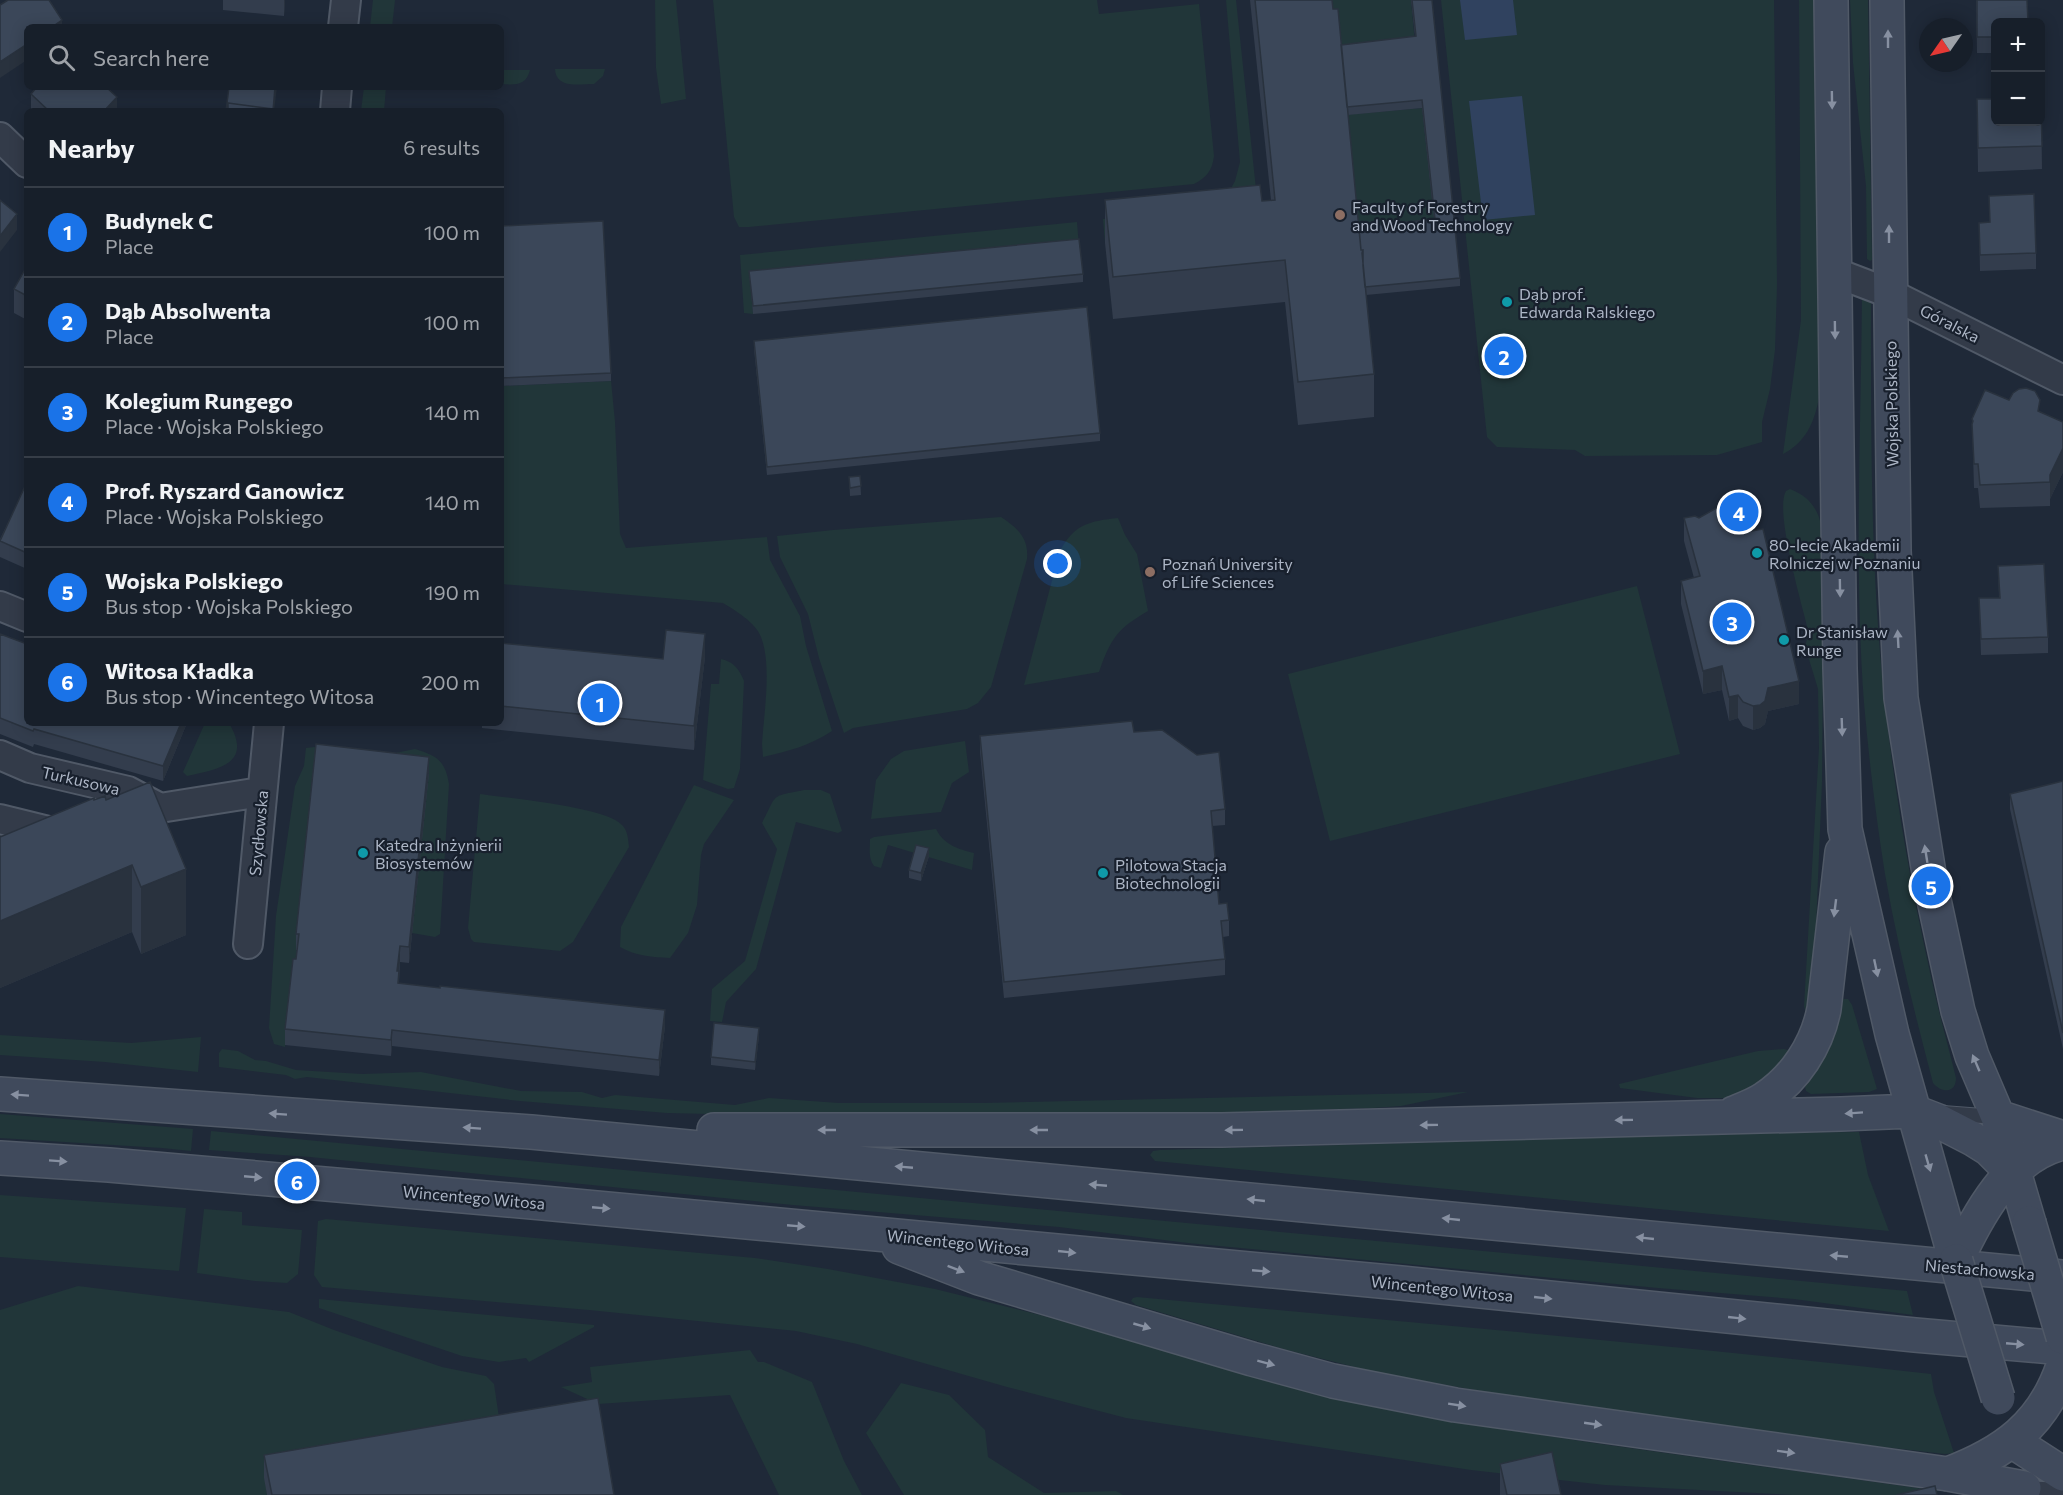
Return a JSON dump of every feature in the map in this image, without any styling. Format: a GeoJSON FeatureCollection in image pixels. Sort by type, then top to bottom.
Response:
{"type":"FeatureCollection","features":[{"type":"Feature","properties":{"kind":"main road"},"geometry":{"type":"LineString","coordinates":[[1713,1117],[1733,1114],[1762,1100],[1793,1074],[1811,1046],[1824,1009],[1845,829],[1831,0]]}},
{"type":"Feature","properties":{"kind":"main road","name":"Wojska Polskiego"},"geometry":{"type":"LineString","coordinates":[[1887,0],[1894,550],[1901,698],[1931,886],[1963,1032],[1998,1118],[2063,1337]]}},
{"type":"Feature","properties":{"kind":"main road"},"geometry":{"type":"LineString","coordinates":[[862,1233],[979,1278],[1333,1381],[1455,1405],[1948,1474],[2025,1492],[2012,1441],[1912,1110],[1892,1034],[1845,829]]}},
{"type":"Feature","properties":{"kind":"main road"},"geometry":{"type":"LineString","coordinates":[[0,1094],[531,1132],[887,1129],[1222,1130],[1912,1110],[1961,1132],[1981,1144],[2003,1161],[2013,1173]]}},
{"type":"Feature","properties":{"kind":"main road"},"geometry":{"type":"LineString","coordinates":[[1998,1118],[2063,1138]]}},
{"type":"Feature","properties":{"kind":"main road","name":"Niestachowska"},"geometry":{"type":"LineString","coordinates":[[531,1132],[2063,1277]]}},
{"type":"Feature","properties":{"kind":"main road"},"geometry":{"type":"LineString","coordinates":[[1956,1261],[1978,1219],[2013,1173],[2039,1152],[2063,1143]]}},
{"type":"Feature","properties":{"kind":"main road","name":"Wincentego Witosa"},"geometry":{"type":"LineString","coordinates":[[0,1158],[109,1164],[862,1233],[2063,1348]]}},
{"type":"Feature","properties":{"kind":"main road"},"geometry":{"type":"LineString","coordinates":[[1948,1474],[1978,1462],[2012,1441],[2031,1425],[2048,1402],[2063,1366]]}},
{"type":"Feature","properties":{"kind":"main road"},"geometry":{"type":"LineString","coordinates":[[2012,1441],[2063,1474]]}},
{"type":"Feature","properties":{"kind":"street"},"geometry":{"type":"LineString","coordinates":[[343,24],[346,0]]}},
{"type":"Feature","properties":{"kind":"street"},"geometry":{"type":"LineString","coordinates":[[334,108],[337,90]]}},
{"type":"Feature","properties":{"kind":"street"},"geometry":{"type":"LineString","coordinates":[[0,137],[24,160]]}},
{"type":"Feature","properties":{"kind":"street","name":"Góralska"},"geometry":{"type":"LineString","coordinates":[[1834,272],[1889,293],[2063,380]]}},
{"type":"Feature","properties":{"kind":"street"},"geometry":{"type":"LineString","coordinates":[[0,606],[24,616]]}},
{"type":"Feature","properties":{"kind":"street","name":"Szydłowska"},"geometry":{"type":"LineString","coordinates":[[248,944],[269,726]]}},
{"type":"Feature","properties":{"kind":"street","name":"Turkusowa"},"geometry":{"type":"LineString","coordinates":[[0,755],[30,768],[128,791],[160,808]]}},
{"type":"Feature","properties":{"kind":"street"},"geometry":{"type":"LineString","coordinates":[[0,819],[68,835],[138,821],[160,808],[261,792]]}},
{"type":"Feature","properties":{"kind":"lane"},"geometry":{"type":"LineString","coordinates":[[1912,1110],[1998,1118]]}},
{"type":"Feature","properties":{"kind":"lane"},"geometry":{"type":"LineString","coordinates":[[2025,1492],[2063,1490]]}},
{"type":"Feature","properties":{"kind":"green space"},"geometry":{"type":"Polygon","coordinates":[[[373,0],[395,0],[392,24],[370,24],[373,0]]]}},
{"type":"Feature","properties":{"kind":"green space"},"geometry":{"type":"Polygon","coordinates":[[[655,0],[676,0],[686,99],[661,104],[656,68],[655,0]]]}},
{"type":"Feature","properties":{"kind":"green space"},"geometry":{"type":"Polygon","coordinates":[[[713,0],[1097,0],[1099,14],[1199,4],[1214,156],[1212,166],[1206,176],[1194,184],[739,227],[734,217],[713,0]]]}},
{"type":"Feature","properties":{"kind":"green space"},"geometry":{"type":"Polygon","coordinates":[[[1226,0],[1236,0],[1260,227],[1105,243],[1103,219],[1204,209],[1229,192],[1235,181],[1240,162],[1226,0]]]}},
{"type":"Feature","properties":{"kind":"green space"},"geometry":{"type":"Polygon","coordinates":[[[1328,0],[1411,0],[1415,44],[1338,53],[1328,0]]]}},
{"type":"Feature","properties":{"kind":"green space"},"geometry":{"type":"Polygon","coordinates":[[[1441,0],[1774,0],[1777,285],[1775,350],[1770,389],[1762,422],[1762,442],[1717,455],[1585,456],[1575,450],[1497,447],[1487,437],[1441,0]]]}},
{"type":"Feature","properties":{"kind":"green space"},"geometry":{"type":"Polygon","coordinates":[[[1799,0],[1815,0],[1819,398],[1808,431],[1798,444],[1783,454],[1801,320],[1799,0]]]}},
{"type":"Feature","properties":{"kind":"green space"},"geometry":{"type":"Polygon","coordinates":[[[1850,0],[1868,0],[1872,260],[1870,261],[1867,259],[1866,186],[1853,63],[1850,0]]]}},
{"type":"Feature","properties":{"kind":"green space"},"geometry":{"type":"Polygon","coordinates":[[[555,69],[605,69],[603,76],[594,84],[575,85],[559,80],[555,69]]]}},
{"type":"Feature","properties":{"kind":"green space"},"geometry":{"type":"Polygon","coordinates":[[[504,70],[530,70],[523,82],[504,84],[504,70]]]}},
{"type":"Feature","properties":{"kind":"green space"},"geometry":{"type":"Polygon","coordinates":[[[364,90],[386,90],[384,108],[361,108],[364,90]]]}},
{"type":"Feature","properties":{"kind":"green space"},"geometry":{"type":"Polygon","coordinates":[[[1422,108],[1435,227],[1356,235],[1344,115],[1422,108]]]}},
{"type":"Feature","properties":{"kind":"green space"},"geometry":{"type":"Polygon","coordinates":[[[1077,222],[1079,247],[750,279],[753,314],[744,313],[740,255],[1077,222]]]}},
{"type":"Feature","properties":{"kind":"green space"},"geometry":{"type":"Polygon","coordinates":[[[1862,294],[1871,297],[1871,450],[1874,551],[1885,704],[1900,817],[1913,892],[1956,1078],[1954,1087],[1948,1090],[1940,1089],[1933,1083],[1913,1005],[1885,874],[1868,746],[1859,601],[1862,294]]]}},
{"type":"Feature","properties":{"kind":"green space"},"geometry":{"type":"Polygon","coordinates":[[[611,381],[620,534],[626,548],[767,537],[770,560],[800,616],[806,646],[832,731],[815,741],[763,757],[767,675],[761,637],[745,617],[723,603],[504,584],[504,386],[611,381]]]}},
{"type":"Feature","properties":{"kind":"green space"},"geometry":{"type":"Polygon","coordinates":[[[1790,489],[1813,505],[1820,520],[1824,547],[1822,782],[1814,975],[1807,1018],[1804,1006],[1819,748],[1818,689],[1805,646],[1809,633],[1786,538],[1783,502],[1786,491],[1790,489]]]}},
{"type":"Feature","properties":{"kind":"green space"},"geometry":{"type":"Polygon","coordinates":[[[1001,517],[1013,525],[1021,535],[1026,546],[1027,559],[991,687],[978,703],[967,709],[853,728],[844,733],[819,658],[808,614],[780,557],[777,536],[1001,517]]]}},
{"type":"Feature","properties":{"kind":"green space"},"geometry":{"type":"Polygon","coordinates":[[[1118,518],[1137,554],[1148,611],[1129,623],[1116,636],[1099,672],[1024,685],[1060,551],[1065,542],[1077,529],[1091,523],[1118,518]]]}},
{"type":"Feature","properties":{"kind":"green space"},"geometry":{"type":"Polygon","coordinates":[[[1637,586],[1680,754],[1330,841],[1288,674],[1637,586]]]}},
{"type":"Feature","properties":{"kind":"green space"},"geometry":{"type":"Polygon","coordinates":[[[721,659],[736,667],[744,681],[740,769],[734,788],[728,789],[703,780],[711,684],[719,684],[721,659]]]}},
{"type":"Feature","properties":{"kind":"green space"},"geometry":{"type":"Polygon","coordinates":[[[204,726],[230,726],[237,748],[235,756],[229,762],[210,771],[187,776],[183,772],[204,726]]]}},
{"type":"Feature","properties":{"kind":"green space"},"geometry":{"type":"Polygon","coordinates":[[[965,741],[969,772],[952,783],[941,812],[871,819],[876,780],[891,759],[904,751],[965,741]]]}},
{"type":"Feature","properties":{"kind":"green space"},"geometry":{"type":"Polygon","coordinates":[[[306,748],[317,748],[296,950],[299,950],[292,976],[285,1047],[274,1044],[269,1028],[276,916],[295,786],[304,766],[306,748]]]}},
{"type":"Feature","properties":{"kind":"green space"},"geometry":{"type":"Polygon","coordinates":[[[415,749],[439,760],[445,769],[449,784],[440,934],[435,937],[412,933],[389,761],[395,753],[415,749]]]}},
{"type":"Feature","properties":{"kind":"green space"},"geometry":{"type":"Polygon","coordinates":[[[694,785],[734,800],[704,844],[697,905],[688,933],[670,958],[632,952],[620,947],[621,927],[694,785]]]}},
{"type":"Feature","properties":{"kind":"green space"},"geometry":{"type":"Polygon","coordinates":[[[804,790],[821,790],[830,794],[842,831],[838,833],[796,822],[756,969],[726,1002],[722,1022],[710,1021],[712,989],[745,961],[777,849],[762,823],[776,798],[804,790]]]}},
{"type":"Feature","properties":{"kind":"green space"},"geometry":{"type":"Polygon","coordinates":[[[480,794],[578,808],[613,819],[625,830],[629,847],[573,942],[560,951],[474,942],[471,939],[468,928],[480,794]]]}},
{"type":"Feature","properties":{"kind":"green space"},"geometry":{"type":"Polygon","coordinates":[[[936,829],[947,843],[974,853],[972,870],[888,845],[881,868],[872,863],[870,839],[936,829]]]}},
{"type":"Feature","properties":{"kind":"green space"},"geometry":{"type":"Polygon","coordinates":[[[1848,999],[1852,1005],[1877,1089],[1869,1092],[1811,1094],[1806,1091],[1805,1087],[1824,1057],[1841,1001],[1848,999]]]}},
{"type":"Feature","properties":{"kind":"green space"},"geometry":{"type":"Polygon","coordinates":[[[0,1035],[131,1043],[201,1037],[198,1072],[105,1062],[0,1055],[0,1035]]]}},
{"type":"Feature","properties":{"kind":"green space"},"geometry":{"type":"Polygon","coordinates":[[[222,1049],[238,1051],[255,1060],[296,1070],[362,1074],[421,1072],[521,1091],[582,1092],[602,1098],[615,1095],[735,1105],[769,1098],[839,1103],[982,1103],[1468,1092],[1401,1106],[1373,1108],[1098,1116],[790,1116],[667,1113],[520,1101],[307,1077],[295,1079],[286,1075],[219,1067],[219,1053],[222,1049]]]}},
{"type":"Feature","properties":{"kind":"green space"},"geometry":{"type":"Polygon","coordinates":[[[1784,1049],[1794,1052],[1774,1078],[1728,1098],[1697,1098],[1620,1088],[1619,1084],[1758,1051],[1784,1049]]]}},
{"type":"Feature","properties":{"kind":"green space"},"geometry":{"type":"Polygon","coordinates":[[[0,1114],[193,1129],[191,1151],[0,1138],[0,1114]]]}},
{"type":"Feature","properties":{"kind":"green space"},"geometry":{"type":"Polygon","coordinates":[[[211,1131],[1907,1291],[1913,1315],[1794,1299],[1188,1243],[1059,1227],[793,1205],[310,1157],[209,1150],[211,1131]]]}},
{"type":"Feature","properties":{"kind":"green space"},"geometry":{"type":"Polygon","coordinates":[[[1859,1132],[1868,1175],[1889,1231],[1155,1161],[1150,1155],[1153,1151],[1160,1150],[1859,1132]]]}},
{"type":"Feature","properties":{"kind":"green space"},"geometry":{"type":"Polygon","coordinates":[[[0,1195],[186,1208],[179,1271],[0,1257],[0,1195]]]}},
{"type":"Feature","properties":{"kind":"green space"},"geometry":{"type":"Polygon","coordinates":[[[204,1209],[242,1212],[242,1225],[302,1230],[298,1274],[287,1283],[197,1273],[204,1209]]]}},
{"type":"Feature","properties":{"kind":"green space"},"geometry":{"type":"Polygon","coordinates":[[[326,1219],[755,1258],[828,1269],[935,1289],[1040,1315],[1313,1393],[1413,1415],[1594,1443],[1939,1491],[1924,1495],[1793,1495],[1605,1485],[1471,1470],[1126,1418],[857,1344],[796,1331],[322,1287],[314,1275],[318,1221],[326,1219]]]}},
{"type":"Feature","properties":{"kind":"green space"},"geometry":{"type":"Polygon","coordinates":[[[78,1286],[289,1312],[442,1367],[486,1376],[494,1384],[502,1438],[265,1478],[267,1495],[0,1495],[0,1310],[78,1286]]]}},
{"type":"Feature","properties":{"kind":"green space"},"geometry":{"type":"Polygon","coordinates":[[[1137,1297],[1634,1343],[1931,1374],[1934,1392],[1954,1453],[1945,1454],[1849,1443],[1520,1398],[1379,1373],[1287,1350],[1136,1305],[1131,1301],[1137,1297]]]}},
{"type":"Feature","properties":{"kind":"green space"},"geometry":{"type":"Polygon","coordinates":[[[319,1299],[594,1325],[594,1327],[529,1362],[526,1358],[499,1362],[462,1356],[319,1308],[319,1299]]]}},
{"type":"Feature","properties":{"kind":"green space"},"geometry":{"type":"Polygon","coordinates":[[[750,1350],[758,1362],[764,1362],[812,1382],[844,1461],[862,1495],[779,1495],[730,1395],[598,1404],[561,1387],[592,1382],[590,1367],[750,1350]]]}},
{"type":"Feature","properties":{"kind":"green space"},"geometry":{"type":"Polygon","coordinates":[[[901,1383],[949,1395],[985,1430],[988,1457],[1044,1493],[1116,1491],[1123,1495],[904,1495],[866,1433],[901,1383]]]}},
{"type":"Feature","properties":{"kind":"water"},"geometry":{"type":"Polygon","coordinates":[[[1460,0],[1513,0],[1517,35],[1465,40],[1460,0]]]}},
{"type":"Feature","properties":{"kind":"water"},"geometry":{"type":"Polygon","coordinates":[[[1522,96],[1535,215],[1483,220],[1469,101],[1522,96]]]}},
{"type":"Feature","properties":{"kind":"building"},"geometry":{"type":"Polygon","coordinates":[[[8,0],[49,0],[62,20],[56,24],[24,24],[24,46],[0,62],[0,5],[8,0]]]}},
{"type":"Feature","properties":{"kind":"building"},"geometry":{"type":"Polygon","coordinates":[[[1255,0],[1332,0],[1333,9],[1338,9],[1374,374],[1298,382],[1285,260],[1113,277],[1105,200],[1260,185],[1262,201],[1275,200],[1255,0]]]}},
{"type":"Feature","properties":{"kind":"building"},"geometry":{"type":"Polygon","coordinates":[[[1412,0],[1432,0],[1460,278],[1365,287],[1359,227],[1435,219],[1422,100],[1347,107],[1341,45],[1416,36],[1412,0]]]}},
{"type":"Feature","properties":{"kind":"building"},"geometry":{"type":"Polygon","coordinates":[[[1977,0],[2027,0],[2028,18],[1991,18],[1991,37],[1977,37],[1977,0]]]}},
{"type":"Feature","properties":{"kind":"building"},"geometry":{"type":"Polygon","coordinates":[[[34,90],[109,90],[117,97],[107,108],[46,108],[31,94],[34,90]]]}},
{"type":"Feature","properties":{"kind":"building"},"geometry":{"type":"Polygon","coordinates":[[[229,90],[275,90],[273,108],[228,103],[226,108],[229,90]]]}},
{"type":"Feature","properties":{"kind":"building"},"geometry":{"type":"Polygon","coordinates":[[[1977,99],[1991,99],[1991,126],[2042,126],[2042,146],[1978,148],[1977,99]]]}},
{"type":"Feature","properties":{"kind":"building"},"geometry":{"type":"Polygon","coordinates":[[[228,103],[265,108],[228,108],[228,103]]]}},
{"type":"Feature","properties":{"kind":"building"},"geometry":{"type":"Polygon","coordinates":[[[2034,194],[2036,253],[1980,255],[1979,223],[1990,222],[1989,196],[2034,194]]]}},
{"type":"Feature","properties":{"kind":"building"},"geometry":{"type":"Polygon","coordinates":[[[0,200],[17,214],[0,236],[0,200]]]}},
{"type":"Feature","properties":{"kind":"building"},"geometry":{"type":"Polygon","coordinates":[[[603,221],[611,373],[504,378],[504,226],[603,221]]]}},
{"type":"Feature","properties":{"kind":"building"},"geometry":{"type":"Polygon","coordinates":[[[1079,239],[1083,274],[753,306],[749,271],[1079,239]]]}},
{"type":"Feature","properties":{"kind":"building"},"geometry":{"type":"Polygon","coordinates":[[[24,271],[24,294],[14,289],[24,271]]]}},
{"type":"Feature","properties":{"kind":"building"},"geometry":{"type":"Polygon","coordinates":[[[1087,307],[1100,433],[767,467],[754,341],[1087,307]]]}},
{"type":"Feature","properties":{"kind":"building"},"geometry":{"type":"Polygon","coordinates":[[[2026,388],[2035,391],[2040,400],[2038,411],[2063,422],[2063,448],[2050,475],[2050,482],[1980,485],[1978,464],[1974,464],[1972,419],[1985,390],[2009,400],[2013,393],[2026,388]]]}},
{"type":"Feature","properties":{"kind":"building"},"geometry":{"type":"Polygon","coordinates":[[[860,476],[861,486],[850,488],[849,477],[860,476]]]}},
{"type":"Feature","properties":{"kind":"building"},"geometry":{"type":"Polygon","coordinates":[[[24,488],[24,552],[0,541],[24,488]]]}},
{"type":"Feature","properties":{"kind":"building"},"geometry":{"type":"Polygon","coordinates":[[[1738,505],[1747,509],[1752,531],[1763,529],[1799,681],[1768,688],[1765,701],[1753,706],[1743,702],[1738,695],[1729,697],[1722,666],[1703,671],[1681,581],[1700,576],[1684,518],[1695,516],[1699,518],[1720,506],[1738,505]]]}},
{"type":"Feature","properties":{"kind":"building"},"geometry":{"type":"Polygon","coordinates":[[[2044,564],[2048,637],[1981,639],[1979,598],[2000,598],[1998,566],[2044,564]]]}},
{"type":"Feature","properties":{"kind":"building"},"geometry":{"type":"Polygon","coordinates":[[[666,630],[705,634],[694,726],[504,706],[504,643],[663,659],[666,630]]]}},
{"type":"Feature","properties":{"kind":"building"},"geometry":{"type":"Polygon","coordinates":[[[0,634],[24,643],[24,726],[180,726],[163,766],[34,729],[33,731],[0,718],[0,634]]]}},
{"type":"Feature","properties":{"kind":"building","name":"Pilotowa Stacja Biotechnologii"},"geometry":{"type":"Polygon","coordinates":[[[1132,721],[1134,732],[1162,730],[1197,755],[1219,752],[1225,809],[1211,811],[1219,904],[1227,903],[1229,920],[1221,921],[1225,959],[1004,982],[980,736],[1132,721]]]}},
{"type":"Feature","properties":{"kind":"building","name":"Katedra Inżynierii Biosystemów"},"geometry":{"type":"Polygon","coordinates":[[[316,744],[429,757],[409,947],[400,946],[398,983],[665,1010],[659,1060],[392,1030],[391,1040],[285,1029],[293,959],[296,959],[299,934],[296,934],[316,744]]]}},
{"type":"Feature","properties":{"kind":"building"},"geometry":{"type":"Polygon","coordinates":[[[2063,781],[2063,1033],[2010,794],[2063,781]]]}},
{"type":"Feature","properties":{"kind":"building"},"geometry":{"type":"Polygon","coordinates":[[[150,782],[186,869],[141,887],[132,865],[0,921],[0,837],[94,798],[94,800],[105,796],[106,800],[150,782]]]}},
{"type":"Feature","properties":{"kind":"building"},"geometry":{"type":"Polygon","coordinates":[[[916,845],[929,848],[921,873],[909,870],[916,845]]]}},
{"type":"Feature","properties":{"kind":"building"},"geometry":{"type":"Polygon","coordinates":[[[714,1023],[759,1028],[755,1062],[711,1057],[714,1023]]]}},
{"type":"Feature","properties":{"kind":"building"},"geometry":{"type":"Polygon","coordinates":[[[598,1398],[614,1495],[272,1495],[264,1455],[598,1398]]]}},
{"type":"Feature","properties":{"kind":"building"},"geometry":{"type":"Polygon","coordinates":[[[1552,1452],[1561,1495],[1507,1495],[1500,1464],[1552,1452]]]}},
{"type":"Feature","properties":{"kind":"building"},"geometry":{"type":"Polygon","coordinates":[[[1935,1486],[1937,1495],[1896,1495],[1935,1486]]]}},
{"type":"Feature","properties":{"kind":"place","name":"Faculty of Forestry and Wood Technology"},"geometry":{"type":"Point","coordinates":[1340,215]}},
{"type":"Feature","properties":{"kind":"place","name":"Dąb prof. Edwarda Ralskiego"},"geometry":{"type":"Point","coordinates":[1507,302]}},
{"type":"Feature","properties":{"kind":"place","name":"Dąb Absolwenta"},"geometry":{"type":"Point","coordinates":[1504,356]}},
{"type":"Feature","properties":{"kind":"place","name":"Prof. Ryszard Ganowicz"},"geometry":{"type":"Point","coordinates":[1739,512]}},
{"type":"Feature","properties":{"kind":"place","name":"80-lecie Akademii Rolniczej w Poznaniu"},"geometry":{"type":"Point","coordinates":[1757,553]}},
{"type":"Feature","properties":{"kind":"place","name":"Poznań University of Life Sciences"},"geometry":{"type":"Point","coordinates":[1150,572]}},
{"type":"Feature","properties":{"kind":"place","name":"Kolegium Rungego"},"geometry":{"type":"Point","coordinates":[1732,622]}},
{"type":"Feature","properties":{"kind":"place","name":"Dr Stanisław Runge"},"geometry":{"type":"Point","coordinates":[1784,640]}},
{"type":"Feature","properties":{"kind":"place","name":"Budynek C"},"geometry":{"type":"Point","coordinates":[600,703]}},
{"type":"Feature","properties":{"kind":"place","name":"Katedra Inżynierii Biosystemów"},"geometry":{"type":"Point","coordinates":[363,853]}},
{"type":"Feature","properties":{"kind":"place","name":"Pilotowa Stacja Biotechnologii"},"geometry":{"type":"Point","coordinates":[1103,873]}},
{"type":"Feature","properties":{"kind":"place","name":"Wojska Polskiego"},"geometry":{"type":"Point","coordinates":[1931,886]}},
{"type":"Feature","properties":{"kind":"place","name":"Witosa Kładka"},"geometry":{"type":"Point","coordinates":[297,1181]}}]}
